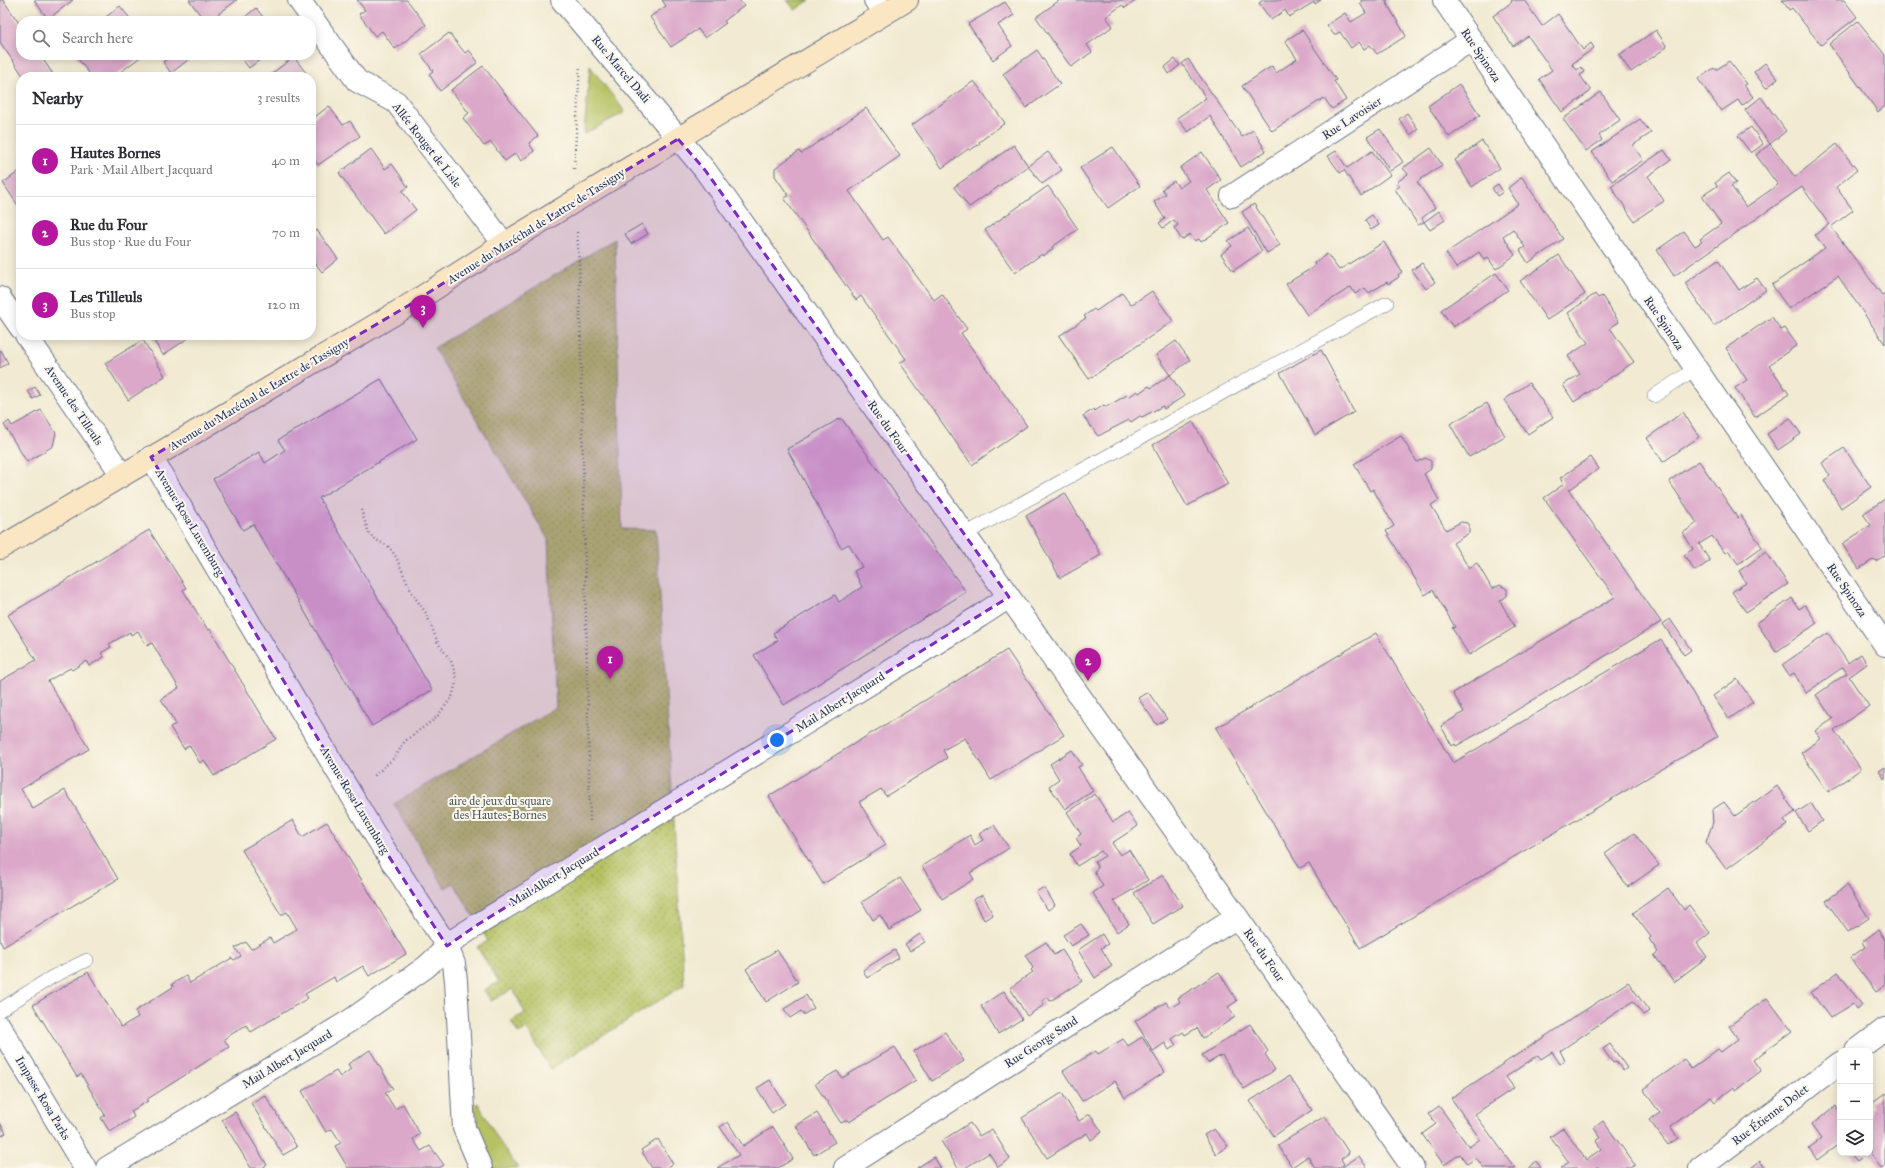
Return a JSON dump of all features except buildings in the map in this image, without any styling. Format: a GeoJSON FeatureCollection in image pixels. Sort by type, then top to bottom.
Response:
{"type":"FeatureCollection","features":[{"type":"Feature","properties":{"kind":"street","name":"Allée Rouget de Lisle"},"geometry":{"type":"LineString","coordinates":[[299,0],[310,16]]}},
{"type":"Feature","properties":{"kind":"street","name":"Rue Marcel Dadi"},"geometry":{"type":"LineString","coordinates":[[562,0],[678,139]]}},
{"type":"Feature","properties":{"kind":"street","name":"Avenue du Maréchal de Lattre de Tassigny"},"geometry":{"type":"LineString","coordinates":[[0,548],[411,304],[504,244],[678,139],[879,7],[906,0]]}},
{"type":"Feature","properties":{"kind":"street","name":"Rue Spinoza"},"geometry":{"type":"LineString","coordinates":[[1444,0],[1885,646]]}},
{"type":"Feature","properties":{"kind":"street","name":"Allée Rouget de Lisle"},"geometry":{"type":"LineString","coordinates":[[316,24],[357,81],[396,102],[504,244]]}},
{"type":"Feature","properties":{"kind":"street","name":"Rue Lavoisier"},"geometry":{"type":"LineString","coordinates":[[1232,196],[1471,40]]}},
{"type":"Feature","properties":{"kind":"street","name":"Rue du Four"},"geometry":{"type":"LineString","coordinates":[[678,139],[705,170],[1237,917],[1413,1168]]}},
{"type":"Feature","properties":{"kind":"street"},"geometry":{"type":"LineString","coordinates":[[0,298],[16,321]]}},
{"type":"Feature","properties":{"kind":"street","name":"Avenue des Tilleuls"},"geometry":{"type":"LineString","coordinates":[[29,340],[122,475]]}},
{"type":"Feature","properties":{"kind":"street","name":"Avenue Rosa Luxemburg"},"geometry":{"type":"LineString","coordinates":[[152,457],[375,835],[447,946],[454,964],[456,981],[464,1128],[481,1168]]}},
{"type":"Feature","properties":{"kind":"street","name":"Mail Albert Jacquard"},"geometry":{"type":"LineString","coordinates":[[107,1168],[351,1020],[426,968],[447,946],[477,925],[1009,597]]}},
{"type":"Feature","properties":{"kind":"street","name":"Rue George Sand"},"geometry":{"type":"LineString","coordinates":[[845,1168],[1237,917]]}},
{"type":"Feature","properties":{"kind":"street","name":"Impasse Rosa Parks"},"geometry":{"type":"LineString","coordinates":[[0,1027],[85,1168]]}},
{"type":"Feature","properties":{"kind":"street"},"geometry":{"type":"LineString","coordinates":[[1860,1048],[1885,1029]]}},
{"type":"Feature","properties":{"kind":"street","name":"Rue Étienne Dolet"},"geometry":{"type":"LineString","coordinates":[[1700,1168],[1837,1065]]}},
{"type":"Feature","properties":{"kind":"lane"},"geometry":{"type":"LineString","coordinates":[[965,534],[1387,304]]}},
{"type":"Feature","properties":{"kind":"lane"},"geometry":{"type":"LineString","coordinates":[[1654,396],[1695,369]]}},
{"type":"Feature","properties":{"kind":"lane"},"geometry":{"type":"LineString","coordinates":[[0,1010],[52,977],[87,960]]}},
{"type":"Feature","properties":{"kind":"path"},"geometry":{"type":"LineString","coordinates":[[583,24],[574,158],[574,201],[579,260],[590,855]]}},
{"type":"Feature","properties":{"kind":"path"},"geometry":{"type":"LineString","coordinates":[[360,510],[369,533],[374,539],[388,546],[395,556],[412,593],[426,613],[438,643],[451,661],[457,679],[452,697],[436,718],[405,742],[395,757],[374,776]]}},
{"type":"Feature","properties":{"kind":"highlighted area"},"geometry":{"type":"Polygon","coordinates":[[[678,139],[705,170],[1009,597],[477,925],[447,946],[375,835],[151,457],[411,304],[504,244],[678,139]]]}},
{"type":"Feature","properties":{"kind":"green space"},"geometry":{"type":"Polygon","coordinates":[[[787,0],[810,0],[795,10],[787,0]]]}},
{"type":"Feature","properties":{"kind":"green space"},"geometry":{"type":"Polygon","coordinates":[[[590,66],[625,112],[584,134],[590,66]]]}},
{"type":"Feature","properties":{"kind":"green space","name":"aire de jeux du square des Hautes-Bornes"},"geometry":{"type":"Polygon","coordinates":[[[615,239],[622,529],[656,530],[684,985],[550,1069],[527,1029],[518,1033],[511,1021],[525,1013],[513,989],[491,1001],[484,990],[499,982],[477,947],[488,941],[454,883],[445,888],[394,804],[556,707],[548,539],[434,348],[615,239]]]}},
{"type":"Feature","properties":{"kind":"green space"},"geometry":{"type":"Polygon","coordinates":[[[478,1103],[499,1141],[518,1168],[494,1168],[490,1163],[482,1146],[475,1122],[479,1119],[472,1106],[478,1103]]]}},
{"type":"Feature","properties":{"kind":"place","name":"Les Tilleuls"},"geometry":{"type":"Point","coordinates":[423,328]}},
{"type":"Feature","properties":{"kind":"place","name":"Hautes Bornes"},"geometry":{"type":"Point","coordinates":[610,679]}},
{"type":"Feature","properties":{"kind":"place","name":"Rue du Four"},"geometry":{"type":"Point","coordinates":[1088,681]}}]}
